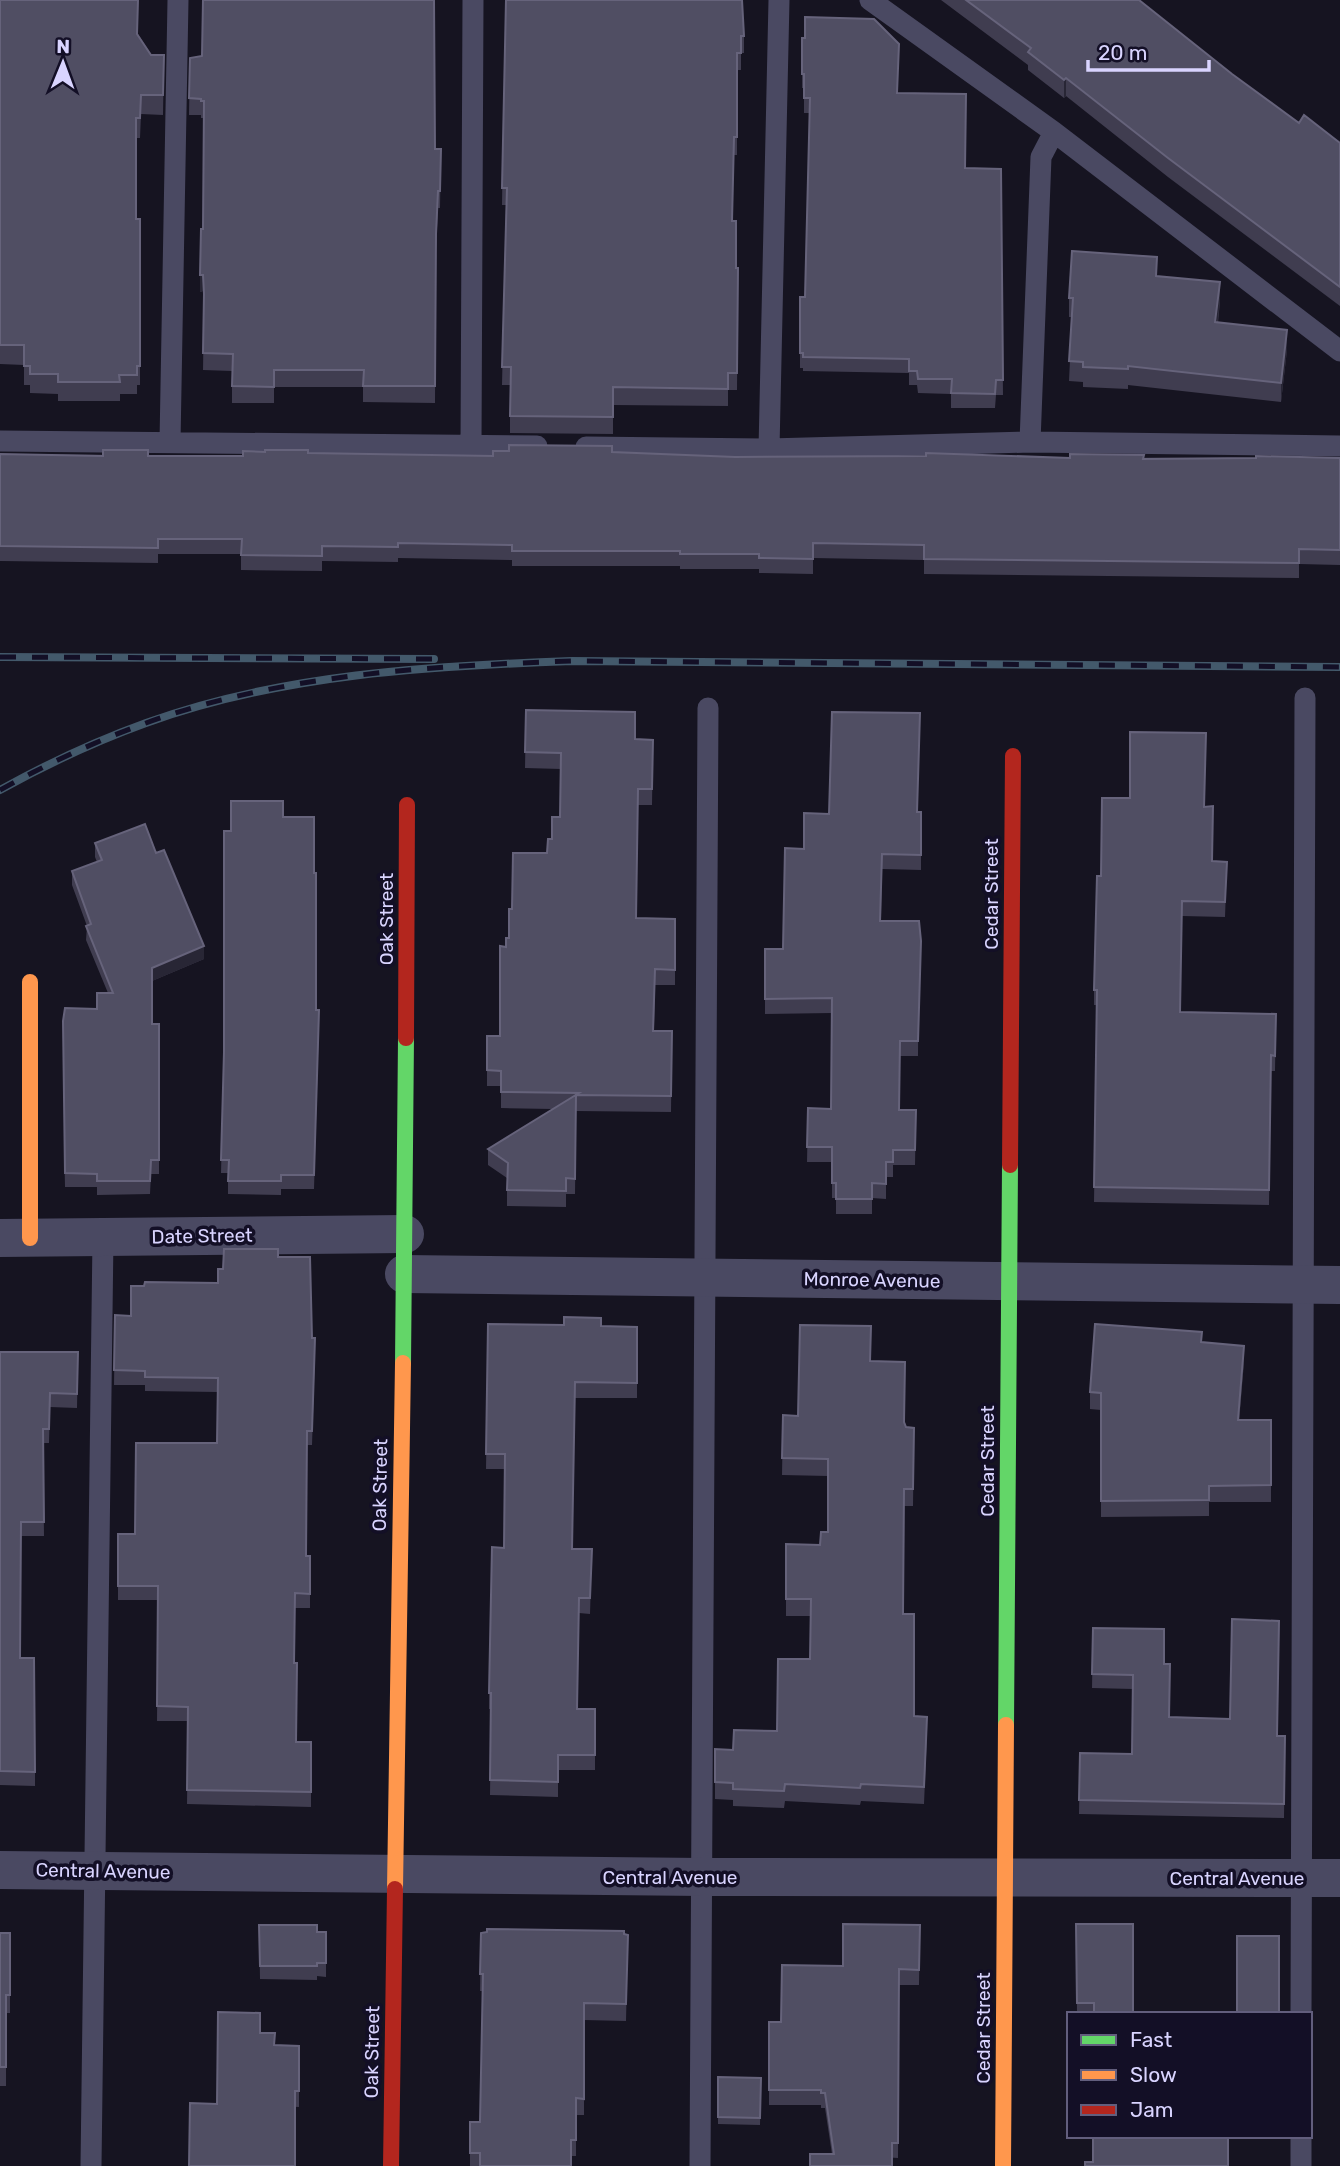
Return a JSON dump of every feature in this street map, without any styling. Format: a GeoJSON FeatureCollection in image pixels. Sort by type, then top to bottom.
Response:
{"type":"FeatureCollection","features":[{"type":"Feature","properties":{"kind":"street","name":"Cedar Street"},"geometry":{"type":"LineString","coordinates":[[1003,2166],[1013,756]]}},
{"type":"Feature","properties":{"kind":"street","name":"Oak Street"},"geometry":{"type":"LineString","coordinates":[[391,2166],[405,1234],[407,805]]}},
{"type":"Feature","properties":{"kind":"street"},"geometry":{"type":"LineString","coordinates":[[15,1238],[30,982]]}},
{"type":"Feature","properties":{"kind":"street","name":"Date Street"},"geometry":{"type":"LineString","coordinates":[[15,1238],[405,1234]]}},
{"type":"Feature","properties":{"kind":"street","name":"Monroe Avenue"},"geometry":{"type":"LineString","coordinates":[[404,1273],[1322,1285]]}},
{"type":"Feature","properties":{"kind":"street","name":"Central Avenue"},"geometry":{"type":"LineString","coordinates":[[0,1870],[702,1877],[1340,1878]]}},
{"type":"Feature","properties":{"kind":"lane"},"geometry":{"type":"LineString","coordinates":[[170,442],[178,0]]}},
{"type":"Feature","properties":{"kind":"lane"},"geometry":{"type":"LineString","coordinates":[[471,446],[473,0]]}},
{"type":"Feature","properties":{"kind":"lane"},"geometry":{"type":"LineString","coordinates":[[769,449],[779,0]]}},
{"type":"Feature","properties":{"kind":"lane"},"geometry":{"type":"LineString","coordinates":[[870,0],[1054,132],[1340,351]]}},
{"type":"Feature","properties":{"kind":"lane"},"geometry":{"type":"LineString","coordinates":[[1030,442],[1041,157],[1054,132]]}},
{"type":"Feature","properties":{"kind":"lane"},"geometry":{"type":"LineString","coordinates":[[0,440],[769,449],[1030,442],[1340,446]]}},
{"type":"Feature","properties":{"kind":"lane"},"geometry":{"type":"LineString","coordinates":[[1301,2012],[1302,1878],[1322,1285],[1305,698]]}},
{"type":"Feature","properties":{"kind":"lane"},"geometry":{"type":"LineString","coordinates":[[700,2166],[708,708]]}},
{"type":"Feature","properties":{"kind":"lane"},"geometry":{"type":"LineString","coordinates":[[91,2166],[103,1237]]}},
{"type":"Feature","properties":{"kind":"lane"},"geometry":{"type":"LineString","coordinates":[[1301,2138],[1301,2166]]}},
{"type":"Feature","properties":{"kind":"building"},"geometry":{"type":"Polygon","coordinates":[[[0,0],[138,0],[137,34],[151,55],[164,55],[163,95],[141,95],[140,118],[136,118],[136,219],[140,219],[140,366],[137,366],[137,375],[119,375],[120,382],[58,382],[58,374],[30,374],[30,366],[24,366],[24,345],[0,345],[0,0]]]}},
{"type":"Feature","properties":{"kind":"building"},"geometry":{"type":"Polygon","coordinates":[[[203,0],[434,0],[435,149],[441,149],[436,234],[435,386],[363,386],[364,370],[274,370],[274,387],[232,386],[233,354],[203,353],[204,294],[203,275],[200,275],[204,101],[189,98],[190,58],[202,56],[203,0]]]}},
{"type":"Feature","properties":{"kind":"building"},"geometry":{"type":"Polygon","coordinates":[[[506,0],[742,0],[744,36],[741,36],[741,53],[737,53],[737,137],[734,137],[732,221],[736,221],[738,268],[737,373],[728,373],[728,389],[613,387],[613,417],[510,416],[511,367],[502,367],[507,188],[502,188],[506,0]]]}},
{"type":"Feature","properties":{"kind":"building"},"geometry":{"type":"Polygon","coordinates":[[[966,0],[1139,0],[1299,123],[1304,115],[1340,143],[1340,287],[1066,78],[1064,80],[1028,52],[1031,48],[966,0]]]}},
{"type":"Feature","properties":{"kind":"building"},"geometry":{"type":"Polygon","coordinates":[[[805,17],[874,19],[899,44],[897,93],[966,94],[965,168],[1001,169],[1003,380],[996,380],[995,394],[951,393],[952,379],[918,379],[917,371],[909,371],[909,359],[803,357],[803,353],[800,353],[800,297],[805,297],[810,98],[804,98],[802,74],[805,17]]]}},
{"type":"Feature","properties":{"kind":"building"},"geometry":{"type":"Polygon","coordinates":[[[1072,251],[1157,257],[1156,276],[1220,282],[1215,322],[1287,330],[1281,383],[1128,366],[1128,369],[1083,367],[1083,362],[1069,361],[1073,298],[1069,298],[1072,251]]]}},
{"type":"Feature","properties":{"kind":"building"},"geometry":{"type":"Polygon","coordinates":[[[509,445],[612,446],[612,452],[735,457],[926,456],[926,453],[1070,458],[1070,454],[1144,455],[1143,459],[1256,456],[1340,458],[1340,550],[1299,549],[1299,563],[924,559],[924,545],[813,543],[813,559],[759,558],[759,554],[680,554],[680,551],[512,551],[512,545],[398,543],[398,547],[322,546],[322,556],[241,555],[242,539],[158,539],[158,548],[0,546],[0,454],[103,456],[103,450],[148,450],[148,456],[243,456],[243,451],[308,450],[308,453],[493,456],[493,451],[509,451],[509,445]]]}},
{"type":"Feature","properties":{"kind":"building"},"geometry":{"type":"Polygon","coordinates":[[[526,710],[635,712],[635,739],[653,740],[652,789],[638,789],[636,918],[675,919],[675,970],[655,969],[653,1031],[672,1031],[671,1096],[576,1095],[575,1179],[566,1178],[566,1191],[507,1190],[508,1163],[488,1149],[579,1093],[501,1092],[501,1071],[487,1070],[487,1036],[500,1036],[500,946],[506,947],[506,938],[509,938],[513,853],[547,853],[548,839],[552,839],[552,817],[560,817],[561,753],[525,752],[526,710]]]}},
{"type":"Feature","properties":{"kind":"building"},"geometry":{"type":"Polygon","coordinates":[[[832,712],[920,713],[917,812],[921,812],[921,855],[882,854],[880,921],[919,921],[921,941],[918,1041],[900,1041],[899,1110],[916,1110],[915,1150],[893,1150],[893,1162],[886,1162],[886,1184],[872,1183],[872,1199],[836,1199],[836,1183],[832,1183],[832,1147],[807,1147],[808,1108],[831,1109],[832,998],[765,999],[765,949],[783,949],[785,848],[804,849],[804,813],[829,814],[832,712]]]}},
{"type":"Feature","properties":{"kind":"building"},"geometry":{"type":"Polygon","coordinates":[[[1130,732],[1206,733],[1204,807],[1213,806],[1212,861],[1227,862],[1225,902],[1182,901],[1180,1012],[1276,1014],[1275,1056],[1271,1055],[1269,1190],[1094,1187],[1097,990],[1094,990],[1097,876],[1101,876],[1102,798],[1130,798],[1130,732]]]}},
{"type":"Feature","properties":{"kind":"building"},"geometry":{"type":"Polygon","coordinates":[[[231,801],[283,801],[283,817],[314,817],[316,1010],[319,1010],[314,1175],[281,1175],[281,1181],[228,1181],[229,1160],[221,1160],[224,831],[231,831],[231,801]]]}},
{"type":"Feature","properties":{"kind":"building"},"geometry":{"type":"Polygon","coordinates":[[[145,824],[156,853],[164,850],[204,946],[152,968],[152,1024],[159,1024],[159,1160],[151,1160],[150,1181],[97,1181],[97,1174],[65,1173],[65,1008],[97,1009],[97,993],[113,993],[86,926],[91,924],[72,871],[102,860],[95,843],[145,824]]]}},
{"type":"Feature","properties":{"kind":"building"},"geometry":{"type":"Polygon","coordinates":[[[224,1249],[278,1249],[278,1257],[310,1257],[312,1338],[315,1338],[312,1431],[307,1431],[306,1556],[310,1556],[310,1594],[295,1593],[294,1663],[297,1663],[296,1742],[311,1742],[311,1792],[187,1790],[188,1707],[157,1706],[158,1586],[118,1586],[118,1534],[135,1534],[136,1443],[217,1443],[218,1378],[145,1377],[145,1371],[114,1370],[115,1315],[131,1316],[131,1286],[144,1286],[145,1282],[218,1283],[218,1269],[223,1269],[224,1249]]]}},
{"type":"Feature","properties":{"kind":"building"},"geometry":{"type":"Polygon","coordinates":[[[564,1317],[601,1318],[601,1326],[637,1327],[637,1383],[575,1382],[572,1549],[592,1549],[590,1598],[579,1598],[577,1709],[595,1709],[595,1755],[558,1755],[558,1782],[490,1780],[492,1547],[504,1548],[505,1454],[486,1454],[488,1324],[564,1325],[564,1317]]]}},
{"type":"Feature","properties":{"kind":"building"},"geometry":{"type":"Polygon","coordinates":[[[1095,1324],[1202,1332],[1201,1342],[1244,1346],[1238,1420],[1271,1420],[1271,1485],[1209,1486],[1209,1500],[1101,1501],[1101,1393],[1090,1392],[1095,1324]]]}},
{"type":"Feature","properties":{"kind":"building"},"geometry":{"type":"Polygon","coordinates":[[[800,1325],[871,1326],[870,1361],[905,1362],[904,1422],[906,1427],[914,1428],[913,1489],[904,1489],[903,1614],[914,1614],[914,1716],[927,1717],[924,1787],[861,1784],[860,1788],[785,1784],[784,1791],[733,1789],[733,1783],[715,1782],[715,1749],[733,1750],[734,1730],[777,1731],[778,1659],[810,1659],[811,1599],[786,1599],[786,1544],[820,1545],[821,1532],[828,1532],[828,1459],[782,1458],[783,1415],[798,1416],[800,1325]]]}},
{"type":"Feature","properties":{"kind":"building"},"geometry":{"type":"Polygon","coordinates":[[[0,1352],[78,1352],[77,1394],[50,1393],[49,1429],[43,1429],[44,1522],[21,1522],[20,1658],[34,1658],[35,1772],[0,1771],[0,1352]]]}},
{"type":"Feature","properties":{"kind":"building"},"geometry":{"type":"Polygon","coordinates":[[[1232,1619],[1279,1621],[1277,1736],[1285,1736],[1284,1804],[1079,1800],[1080,1753],[1132,1754],[1133,1675],[1092,1674],[1093,1628],[1164,1629],[1164,1664],[1170,1664],[1169,1717],[1230,1719],[1232,1619]]]}},
{"type":"Feature","properties":{"kind":"building"},"geometry":{"type":"Polygon","coordinates":[[[843,1924],[920,1925],[919,1970],[899,1969],[898,2143],[892,2143],[892,2166],[810,2166],[810,2154],[834,2154],[825,2093],[821,2093],[821,2090],[769,2090],[769,2022],[781,2022],[782,1965],[843,1966],[843,1924]]]}},
{"type":"Feature","properties":{"kind":"building"},"geometry":{"type":"Polygon","coordinates":[[[1076,1924],[1133,1924],[1133,2012],[1094,2012],[1094,2003],[1077,2003],[1076,1924]]]}},
{"type":"Feature","properties":{"kind":"building"},"geometry":{"type":"Polygon","coordinates":[[[259,1925],[317,1925],[317,1932],[326,1932],[326,1963],[317,1963],[317,1966],[260,1966],[259,1925]]]}},
{"type":"Feature","properties":{"kind":"building"},"geometry":{"type":"Polygon","coordinates":[[[487,1929],[624,1931],[624,1934],[628,1935],[626,2004],[584,2003],[584,2099],[576,2098],[576,2140],[571,2140],[571,2166],[480,2166],[480,2153],[470,2153],[470,2122],[480,2122],[483,1974],[480,1974],[481,1933],[487,1932],[487,1929]]]}},
{"type":"Feature","properties":{"kind":"building"},"geometry":{"type":"Polygon","coordinates":[[[0,1933],[10,1933],[10,1995],[6,1995],[6,2067],[0,2067],[0,1933]]]}},
{"type":"Feature","properties":{"kind":"building"},"geometry":{"type":"Polygon","coordinates":[[[1237,1936],[1279,1936],[1279,2012],[1237,2012],[1237,1936]]]}},
{"type":"Feature","properties":{"kind":"building"},"geometry":{"type":"Polygon","coordinates":[[[218,2012],[260,2013],[260,2033],[275,2033],[274,2045],[299,2046],[299,2091],[295,2091],[295,2166],[189,2166],[190,2103],[217,2104],[218,2012]]]}},
{"type":"Feature","properties":{"kind":"building"},"geometry":{"type":"Polygon","coordinates":[[[718,2077],[761,2078],[760,2118],[718,2117],[718,2077]]]}},
{"type":"Feature","properties":{"kind":"building"},"geometry":{"type":"Polygon","coordinates":[[[1093,2138],[1228,2138],[1228,2166],[1085,2166],[1085,2162],[1093,2162],[1093,2138]]]}},
{"type":"Feature","properties":{"kind":"railway"},"geometry":{"type":"LineString","coordinates":[[0,657],[434,659]]}},
{"type":"Feature","properties":{"kind":"railway"},"geometry":{"type":"LineString","coordinates":[[0,790],[109,737],[197,706],[302,683],[410,670],[572,661],[1340,667]]}},
{"type":"Feature","properties":{"kind":"traffic: fast"},"geometry":{"type":"LineString","coordinates":[[403,1363],[406,1038]]}},
{"type":"Feature","properties":{"kind":"traffic: fast"},"geometry":{"type":"LineString","coordinates":[[1006,1725],[1010,1165]]}},
{"type":"Feature","properties":{"kind":"traffic: slow"},"geometry":{"type":"LineString","coordinates":[[30,982],[30,1238]]}},
{"type":"Feature","properties":{"kind":"traffic: slow"},"geometry":{"type":"LineString","coordinates":[[395,1889],[403,1363]]}},
{"type":"Feature","properties":{"kind":"traffic: slow"},"geometry":{"type":"LineString","coordinates":[[1003,2166],[1006,1725]]}},
{"type":"Feature","properties":{"kind":"traffic: jam"},"geometry":{"type":"LineString","coordinates":[[1010,1165],[1013,756]]}},
{"type":"Feature","properties":{"kind":"traffic: jam"},"geometry":{"type":"LineString","coordinates":[[406,1038],[407,805]]}},
{"type":"Feature","properties":{"kind":"traffic: jam"},"geometry":{"type":"LineString","coordinates":[[391,2166],[395,1889]]}}]}
